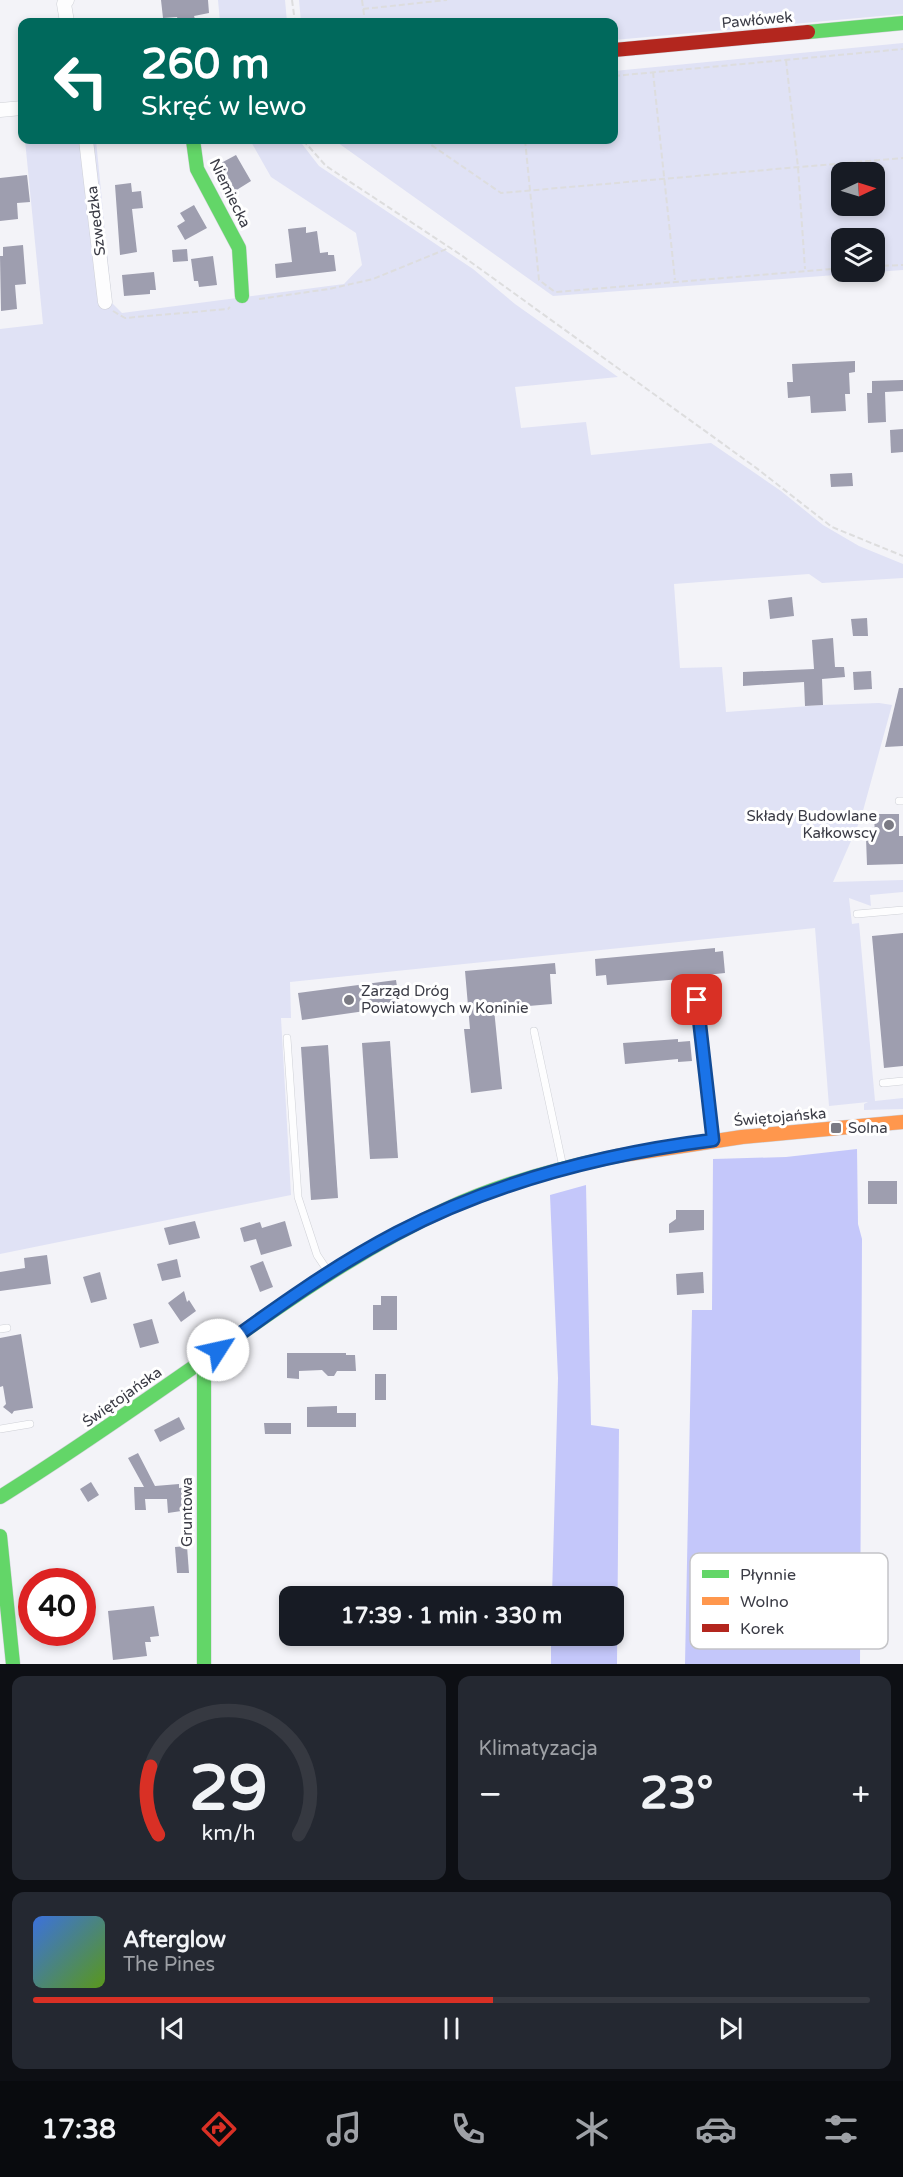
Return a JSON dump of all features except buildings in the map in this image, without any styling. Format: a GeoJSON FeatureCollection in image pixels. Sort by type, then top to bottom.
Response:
{"type":"FeatureCollection","features":[{"type":"Feature","properties":{"kind":"street"},"geometry":{"type":"LineString","coordinates":[[66,18],[64,4],[67,0]]}},
{"type":"Feature","properties":{"kind":"street","name":"Pawłówek"},"geometry":{"type":"LineString","coordinates":[[618,50],[903,23]]}},
{"type":"Feature","properties":{"kind":"street"},"geometry":{"type":"LineString","coordinates":[[0,110],[18,108]]}},
{"type":"Feature","properties":{"kind":"street","name":"Szwedzka"},"geometry":{"type":"LineString","coordinates":[[86,144],[105,302]]}},
{"type":"Feature","properties":{"kind":"street","name":"Niemiecka"},"geometry":{"type":"LineString","coordinates":[[194,144],[197,169],[239,248],[242,296]]}},
{"type":"Feature","properties":{"kind":"street","name":"Świętojańska"},"geometry":{"type":"LineString","coordinates":[[2,1492],[106,1429],[328,1273],[381,1241],[438,1213],[500,1187],[563,1167],[628,1152],[713,1140],[903,1122]]}},
{"type":"Feature","properties":{"kind":"street","name":"Gruntowa"},"geometry":{"type":"LineString","coordinates":[[204,1360],[204,1664]]}},
{"type":"Feature","properties":{"kind":"street"},"geometry":{"type":"LineString","coordinates":[[0,1536],[14,1664]]}},
{"type":"Feature","properties":{"kind":"lane"},"geometry":{"type":"LineString","coordinates":[[857,914],[903,910]]}},
{"type":"Feature","properties":{"kind":"lane"},"geometry":{"type":"LineString","coordinates":[[697,1000],[713,1140]]}},
{"type":"Feature","properties":{"kind":"lane"},"geometry":{"type":"LineString","coordinates":[[534,1031],[563,1167]]}},
{"type":"Feature","properties":{"kind":"lane"},"geometry":{"type":"LineString","coordinates":[[287,1038],[298,1197],[317,1255],[328,1273]]}},
{"type":"Feature","properties":{"kind":"lane"},"geometry":{"type":"LineString","coordinates":[[883,1083],[903,1082]]}},
{"type":"Feature","properties":{"kind":"lane"},"geometry":{"type":"LineString","coordinates":[[0,1429],[30,1424]]}},
{"type":"Feature","properties":{"kind":"path"},"geometry":{"type":"LineString","coordinates":[[292,0],[294,18]]}},
{"type":"Feature","properties":{"kind":"path"},"geometry":{"type":"LineString","coordinates":[[362,0],[364,18]]}},
{"type":"Feature","properties":{"kind":"path"},"geometry":{"type":"LineString","coordinates":[[363,9],[447,0]]}},
{"type":"Feature","properties":{"kind":"path"},"geometry":{"type":"LineString","coordinates":[[618,76],[903,49]]}},
{"type":"Feature","properties":{"kind":"path"},"geometry":{"type":"LineString","coordinates":[[786,60],[798,167],[805,270]]}},
{"type":"Feature","properties":{"kind":"path"},"geometry":{"type":"LineString","coordinates":[[653,72],[675,280]]}},
{"type":"Feature","properties":{"kind":"path"},"geometry":{"type":"LineString","coordinates":[[307,144],[326,166],[450,248],[755,467],[832,527],[903,556]]}},
{"type":"Feature","properties":{"kind":"path"},"geometry":{"type":"LineString","coordinates":[[430,144],[501,193],[903,158]]}},
{"type":"Feature","properties":{"kind":"path"},"geometry":{"type":"LineString","coordinates":[[525,144],[539,280],[555,292],[675,280],[831,269]]}},
{"type":"Feature","properties":{"kind":"path"},"geometry":{"type":"LineString","coordinates":[[105,302],[114,312],[125,318],[228,309],[242,296],[256,300],[340,287],[373,279],[450,248]]}},
{"type":"Feature","properties":{"kind":"path"},"geometry":{"type":"LineString","coordinates":[[885,266],[903,265]]}},
{"type":"Feature","properties":{"kind":"shaded area"},"geometry":{"type":"Polygon","coordinates":[[[218,0],[285,0],[287,18],[220,18],[218,0]]]}},
{"type":"Feature","properties":{"kind":"shaded area"},"geometry":{"type":"Polygon","coordinates":[[[299,0],[903,0],[903,14],[618,40],[618,18],[301,18],[299,0]]]}},
{"type":"Feature","properties":{"kind":"shaded area"},"geometry":{"type":"Polygon","coordinates":[[[903,43],[903,270],[885,271],[885,228],[831,228],[831,275],[553,296],[340,144],[618,144],[618,71],[903,43]]]}},
{"type":"Feature","properties":{"kind":"shaded area"},"geometry":{"type":"Polygon","coordinates":[[[25,144],[96,144],[112,303],[122,313],[344,284],[362,265],[356,233],[271,177],[252,144],[302,144],[319,166],[473,269],[515,304],[618,377],[515,387],[521,428],[586,422],[591,455],[711,443],[781,491],[823,525],[859,546],[903,564],[903,578],[822,583],[809,574],[674,584],[680,668],[722,667],[726,712],[823,705],[879,703],[892,705],[861,818],[833,882],[903,880],[903,892],[870,895],[871,906],[849,898],[852,924],[859,923],[875,1101],[903,1098],[903,1109],[864,1110],[864,1104],[868,1102],[829,1106],[815,928],[290,982],[291,1018],[281,1018],[291,1195],[0,1254],[0,329],[43,324],[25,144]]]}},
{"type":"Feature","properties":{"kind":"shaded area"},"geometry":{"type":"Polygon","coordinates":[[[857,1149],[858,1224],[862,1239],[861,1553],[690,1553],[690,1649],[860,1649],[860,1664],[685,1664],[692,1310],[712,1310],[713,1159],[786,1157],[857,1149]]]}},
{"type":"Feature","properties":{"kind":"shaded area"},"geometry":{"type":"Polygon","coordinates":[[[586,1185],[591,1425],[619,1429],[618,1586],[552,1586],[558,1378],[550,1195],[586,1185]]]}},
{"type":"Feature","properties":{"kind":"shaded area"},"geometry":{"type":"Polygon","coordinates":[[[551,1646],[617,1646],[617,1664],[551,1664],[551,1646]]]}},
{"type":"Feature","properties":{"kind":"traffic: fast"},"geometry":{"type":"LineString","coordinates":[[808,32],[903,23]]}},
{"type":"Feature","properties":{"kind":"traffic: fast"},"geometry":{"type":"LineString","coordinates":[[194,144],[197,169],[239,248],[242,296]]}},
{"type":"Feature","properties":{"kind":"traffic: fast"},"geometry":{"type":"LineString","coordinates":[[0,1497],[105,1428],[293,1297],[382,1242],[444,1210],[486,1192],[551,1172],[617,1156]]}},
{"type":"Feature","properties":{"kind":"traffic: fast"},"geometry":{"type":"LineString","coordinates":[[204,1360],[204,1664]]}},
{"type":"Feature","properties":{"kind":"traffic: fast"},"geometry":{"type":"LineString","coordinates":[[0,1536],[13,1664]]}},
{"type":"Feature","properties":{"kind":"traffic: slow"},"geometry":{"type":"LineString","coordinates":[[617,1156],[742,1137],[903,1122]]}},
{"type":"Feature","properties":{"kind":"traffic: jam"},"geometry":{"type":"LineString","coordinates":[[618,50],[808,32]]}},
{"type":"Feature","properties":{"kind":"place","name":"Składy Budowlane Kałkowscy"},"geometry":{"type":"Point","coordinates":[889,825]}},
{"type":"Feature","properties":{"kind":"place","name":"Zarząd Dróg Powiatowych w Koninie"},"geometry":{"type":"Point","coordinates":[349,1000]}},
{"type":"Feature","properties":{"kind":"place","name":"Solna"},"geometry":{"type":"Point","coordinates":[836,1128]}},
{"type":"Feature","properties":{"kind":"route"},"geometry":{"type":"LineString","coordinates":[[218,1350],[328,1273],[412,1225],[464,1201],[563,1167],[628,1152],[713,1140],[697,1000]]}}]}
